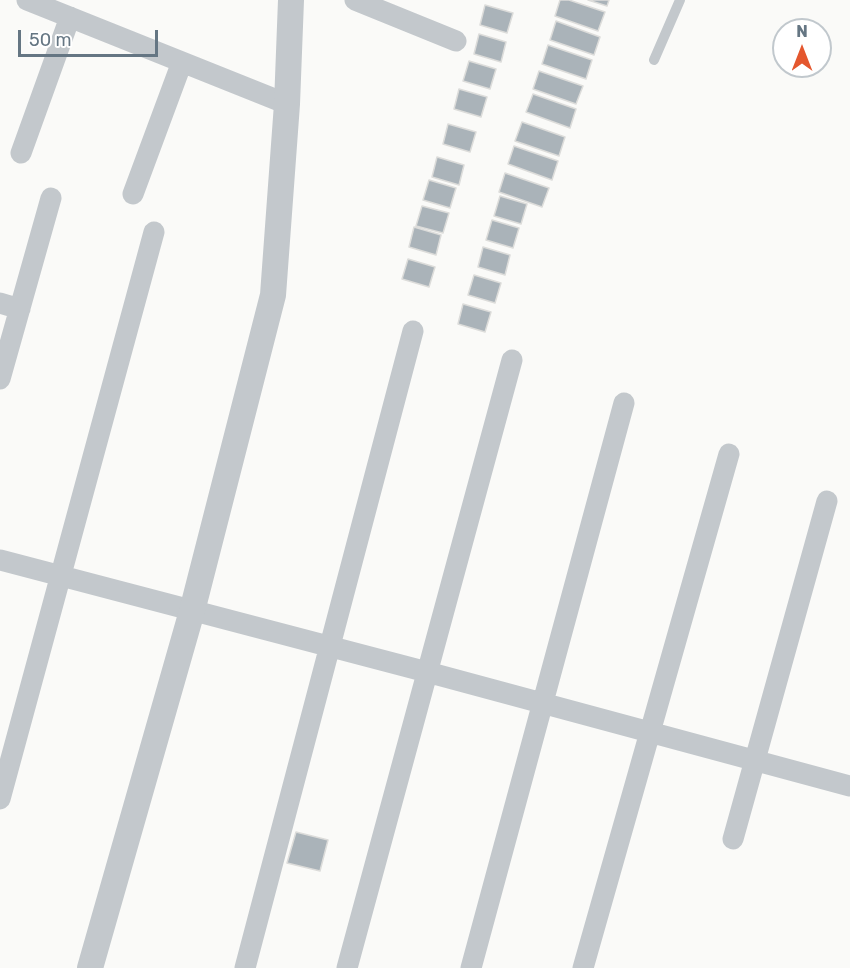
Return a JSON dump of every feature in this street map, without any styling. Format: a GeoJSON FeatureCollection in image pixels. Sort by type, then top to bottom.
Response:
{"type":"FeatureCollection","features":[{"type":"Feature","properties":{"kind":"street"},"geometry":{"type":"LineString","coordinates":[[27,0],[287,104]]}},
{"type":"Feature","properties":{"kind":"street"},"geometry":{"type":"LineString","coordinates":[[90,968],[192,611],[273,294],[287,104],[291,0]]}},
{"type":"Feature","properties":{"kind":"street"},"geometry":{"type":"LineString","coordinates":[[355,0],[456,40]]}},
{"type":"Feature","properties":{"kind":"street"},"geometry":{"type":"LineString","coordinates":[[21,153],[70,17]]}},
{"type":"Feature","properties":{"kind":"street"},"geometry":{"type":"LineString","coordinates":[[133,194],[182,62]]}},
{"type":"Feature","properties":{"kind":"street"},"geometry":{"type":"LineString","coordinates":[[0,379],[10,306],[51,198]]}},
{"type":"Feature","properties":{"kind":"street"},"geometry":{"type":"LineString","coordinates":[[0,800],[154,232]]}},
{"type":"Feature","properties":{"kind":"street"},"geometry":{"type":"LineString","coordinates":[[245,968],[413,331]]}},
{"type":"Feature","properties":{"kind":"street"},"geometry":{"type":"LineString","coordinates":[[347,968],[512,360]]}},
{"type":"Feature","properties":{"kind":"street"},"geometry":{"type":"LineString","coordinates":[[471,968],[624,403]]}},
{"type":"Feature","properties":{"kind":"street"},"geometry":{"type":"LineString","coordinates":[[583,968],[729,454]]}},
{"type":"Feature","properties":{"kind":"street"},"geometry":{"type":"LineString","coordinates":[[733,839],[827,501]]}},
{"type":"Feature","properties":{"kind":"street"},"geometry":{"type":"LineString","coordinates":[[0,560],[850,786]]}},
{"type":"Feature","properties":{"kind":"lane"},"geometry":{"type":"LineString","coordinates":[[654,60],[681,0]]}},
{"type":"Feature","properties":{"kind":"building"},"geometry":{"type":"Polygon","coordinates":[[[560,0],[569,0],[605,12],[598,31],[555,16],[560,0]]]}},
{"type":"Feature","properties":{"kind":"building"},"geometry":{"type":"Polygon","coordinates":[[[588,0],[609,0],[607,6],[588,0]]]}},
{"type":"Feature","properties":{"kind":"building"},"geometry":{"type":"Polygon","coordinates":[[[485,5],[513,13],[507,33],[480,25],[485,5]]]}},
{"type":"Feature","properties":{"kind":"building"},"geometry":{"type":"Polygon","coordinates":[[[556,21],[600,37],[594,55],[550,40],[556,21]]]}},
{"type":"Feature","properties":{"kind":"building"},"geometry":{"type":"Polygon","coordinates":[[[479,34],[506,42],[501,62],[474,54],[479,34]]]}},
{"type":"Feature","properties":{"kind":"building"},"geometry":{"type":"Polygon","coordinates":[[[548,45],[592,60],[586,79],[542,64],[548,45]]]}},
{"type":"Feature","properties":{"kind":"building"},"geometry":{"type":"Polygon","coordinates":[[[469,61],[496,69],[490,89],[463,81],[469,61]]]}},
{"type":"Feature","properties":{"kind":"building"},"geometry":{"type":"Polygon","coordinates":[[[539,71],[583,86],[576,104],[533,89],[539,71]]]}},
{"type":"Feature","properties":{"kind":"building"},"geometry":{"type":"Polygon","coordinates":[[[459,89],[487,97],[481,117],[454,109],[459,89]]]}},
{"type":"Feature","properties":{"kind":"building"},"geometry":{"type":"Polygon","coordinates":[[[533,94],[576,109],[570,128],[526,112],[533,94]]]}},
{"type":"Feature","properties":{"kind":"building"},"geometry":{"type":"Polygon","coordinates":[[[522,122],[565,137],[559,156],[515,141],[522,122]]]}},
{"type":"Feature","properties":{"kind":"building"},"geometry":{"type":"Polygon","coordinates":[[[448,124],[476,132],[470,152],[443,144],[448,124]]]}},
{"type":"Feature","properties":{"kind":"building"},"geometry":{"type":"Polygon","coordinates":[[[514,146],[558,161],[552,180],[508,164],[514,146]]]}},
{"type":"Feature","properties":{"kind":"building"},"geometry":{"type":"Polygon","coordinates":[[[437,157],[464,165],[459,185],[432,177],[437,157]]]}},
{"type":"Feature","properties":{"kind":"building"},"geometry":{"type":"Polygon","coordinates":[[[505,173],[549,188],[542,207],[499,192],[505,173]]]}},
{"type":"Feature","properties":{"kind":"building"},"geometry":{"type":"Polygon","coordinates":[[[429,180],[456,188],[450,208],[423,200],[429,180]]]}},
{"type":"Feature","properties":{"kind":"building"},"geometry":{"type":"Polygon","coordinates":[[[500,196],[527,204],[521,224],[494,216],[500,196]]]}},
{"type":"Feature","properties":{"kind":"building"},"geometry":{"type":"Polygon","coordinates":[[[422,206],[449,213],[443,233],[416,226],[422,206]]]}},
{"type":"Feature","properties":{"kind":"building"},"geometry":{"type":"Polygon","coordinates":[[[492,220],[519,228],[513,248],[486,240],[492,220]]]}},
{"type":"Feature","properties":{"kind":"building"},"geometry":{"type":"Polygon","coordinates":[[[414,227],[441,235],[436,255],[409,247],[414,227]]]}},
{"type":"Feature","properties":{"kind":"building"},"geometry":{"type":"Polygon","coordinates":[[[483,247],[510,255],[505,275],[478,267],[483,247]]]}},
{"type":"Feature","properties":{"kind":"building"},"geometry":{"type":"Polygon","coordinates":[[[408,259],[435,267],[429,287],[402,279],[408,259]]]}},
{"type":"Feature","properties":{"kind":"building"},"geometry":{"type":"Polygon","coordinates":[[[474,275],[501,283],[495,303],[468,295],[474,275]]]}},
{"type":"Feature","properties":{"kind":"building"},"geometry":{"type":"Polygon","coordinates":[[[463,304],[491,312],[485,332],[458,324],[463,304]]]}},
{"type":"Feature","properties":{"kind":"building"},"geometry":{"type":"Polygon","coordinates":[[[296,832],[328,840],[320,871],[287,863],[296,832]]]}}]}
